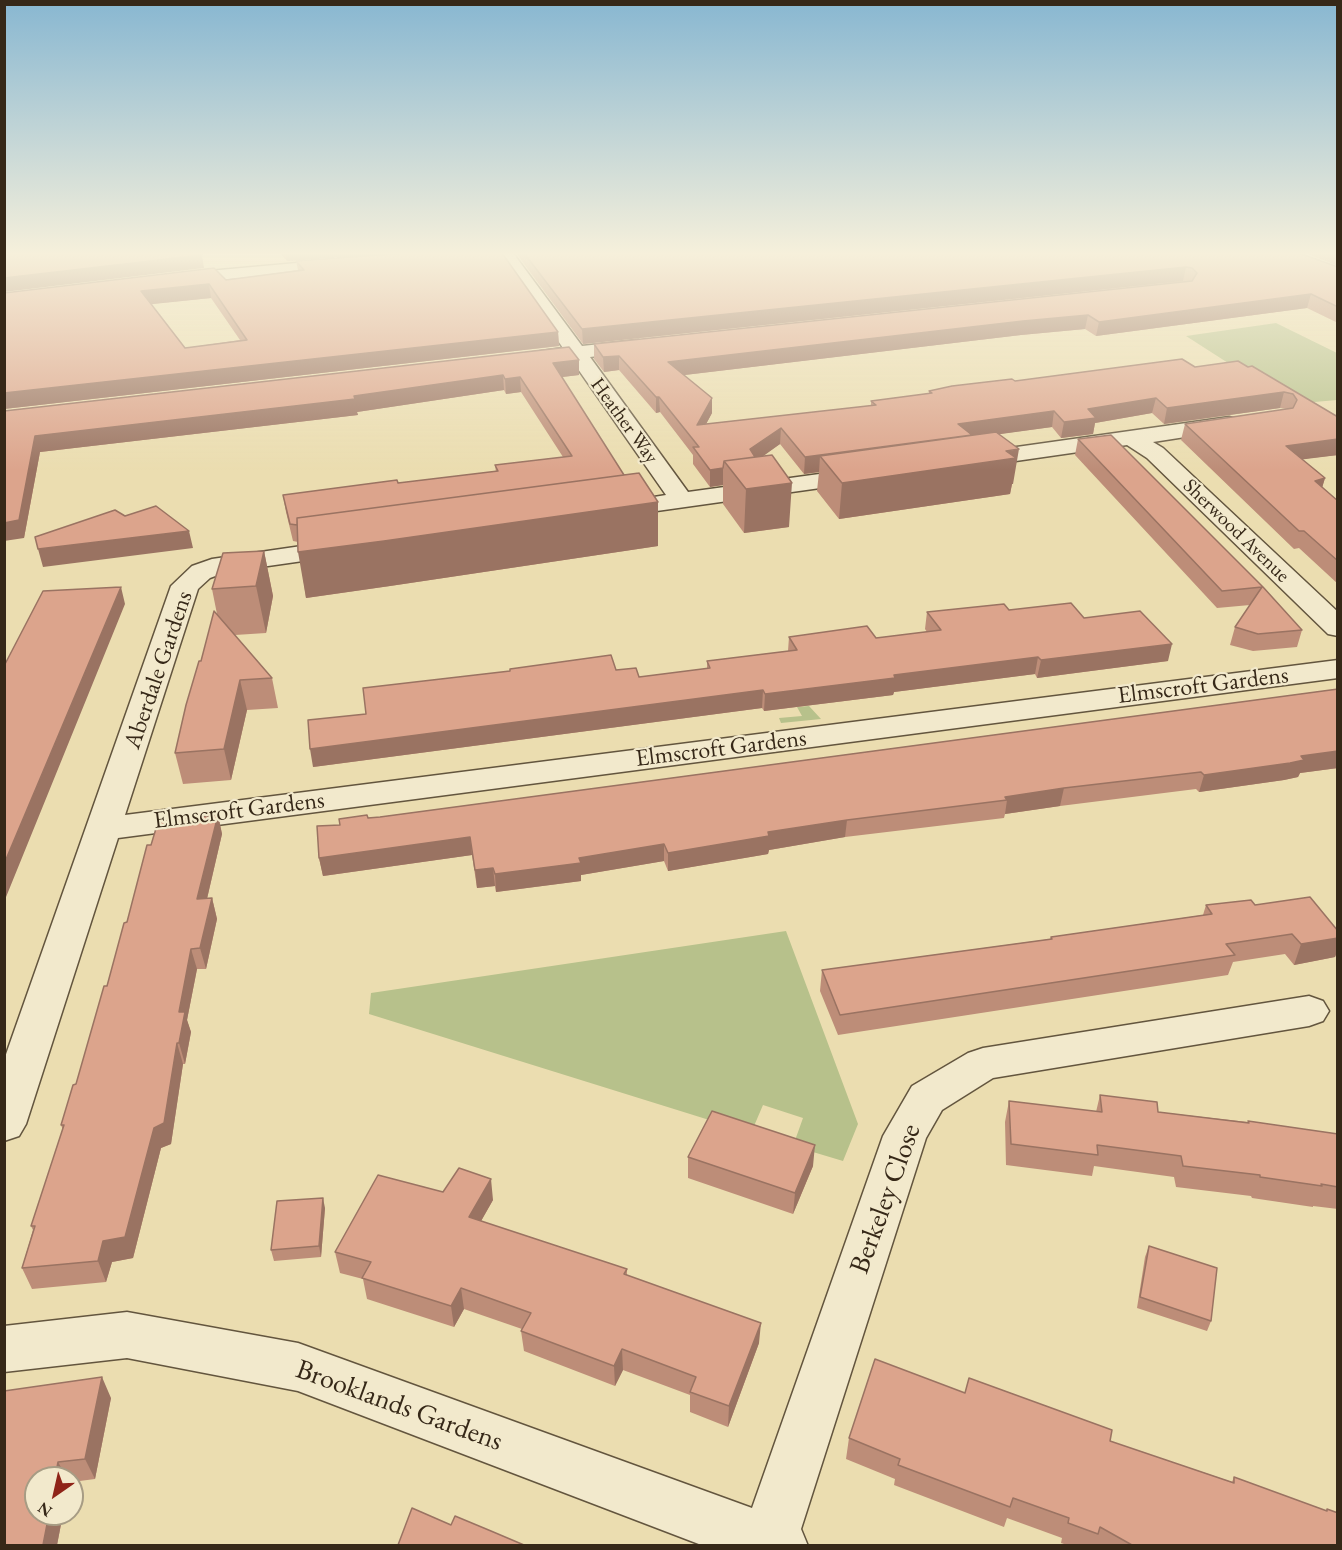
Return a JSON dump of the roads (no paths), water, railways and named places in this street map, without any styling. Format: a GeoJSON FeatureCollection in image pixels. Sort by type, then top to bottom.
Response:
{"type":"FeatureCollection","features":[{"type":"Feature","properties":{"kind":"street","name":"Heather Way"},"geometry":{"type":"LineString","coordinates":[[555,325],[682,501]]}},
{"type":"Feature","properties":{"kind":"street"},"geometry":{"type":"LineString","coordinates":[[506,361],[654,344]]}},
{"type":"Feature","properties":{"kind":"street"},"geometry":{"type":"LineString","coordinates":[[954,463],[1245,422]]}},
{"type":"Feature","properties":{"kind":"street","name":"Sherwood Avenue"},"geometry":{"type":"LineString","coordinates":[[1131,438],[1161,459],[1338,628]]}},
{"type":"Feature","properties":{"kind":"street"},"geometry":{"type":"LineString","coordinates":[[587,514],[883,473]]}},
{"type":"Feature","properties":{"kind":"street","name":"Aberdale Gardens"},"geometry":{"type":"LineString","coordinates":[[4,1124],[185,586],[201,572],[221,565],[375,544]]}},
{"type":"Feature","properties":{"kind":"street","name":"Elmscroft Gardens"},"geometry":{"type":"LineString","coordinates":[[105,829],[1338,669]]}},
{"type":"Feature","properties":{"kind":"street","name":"Berkeley Close"},"geometry":{"type":"LineString","coordinates":[[775,1543],[905,1136],[927,1098],[983,1064],[1309,1011]]}},
{"type":"Feature","properties":{"kind":"street","name":"Brooklands Gardens"},"geometry":{"type":"LineString","coordinates":[[4,1349],[127,1335],[298,1367],[775,1543]]}}]}
